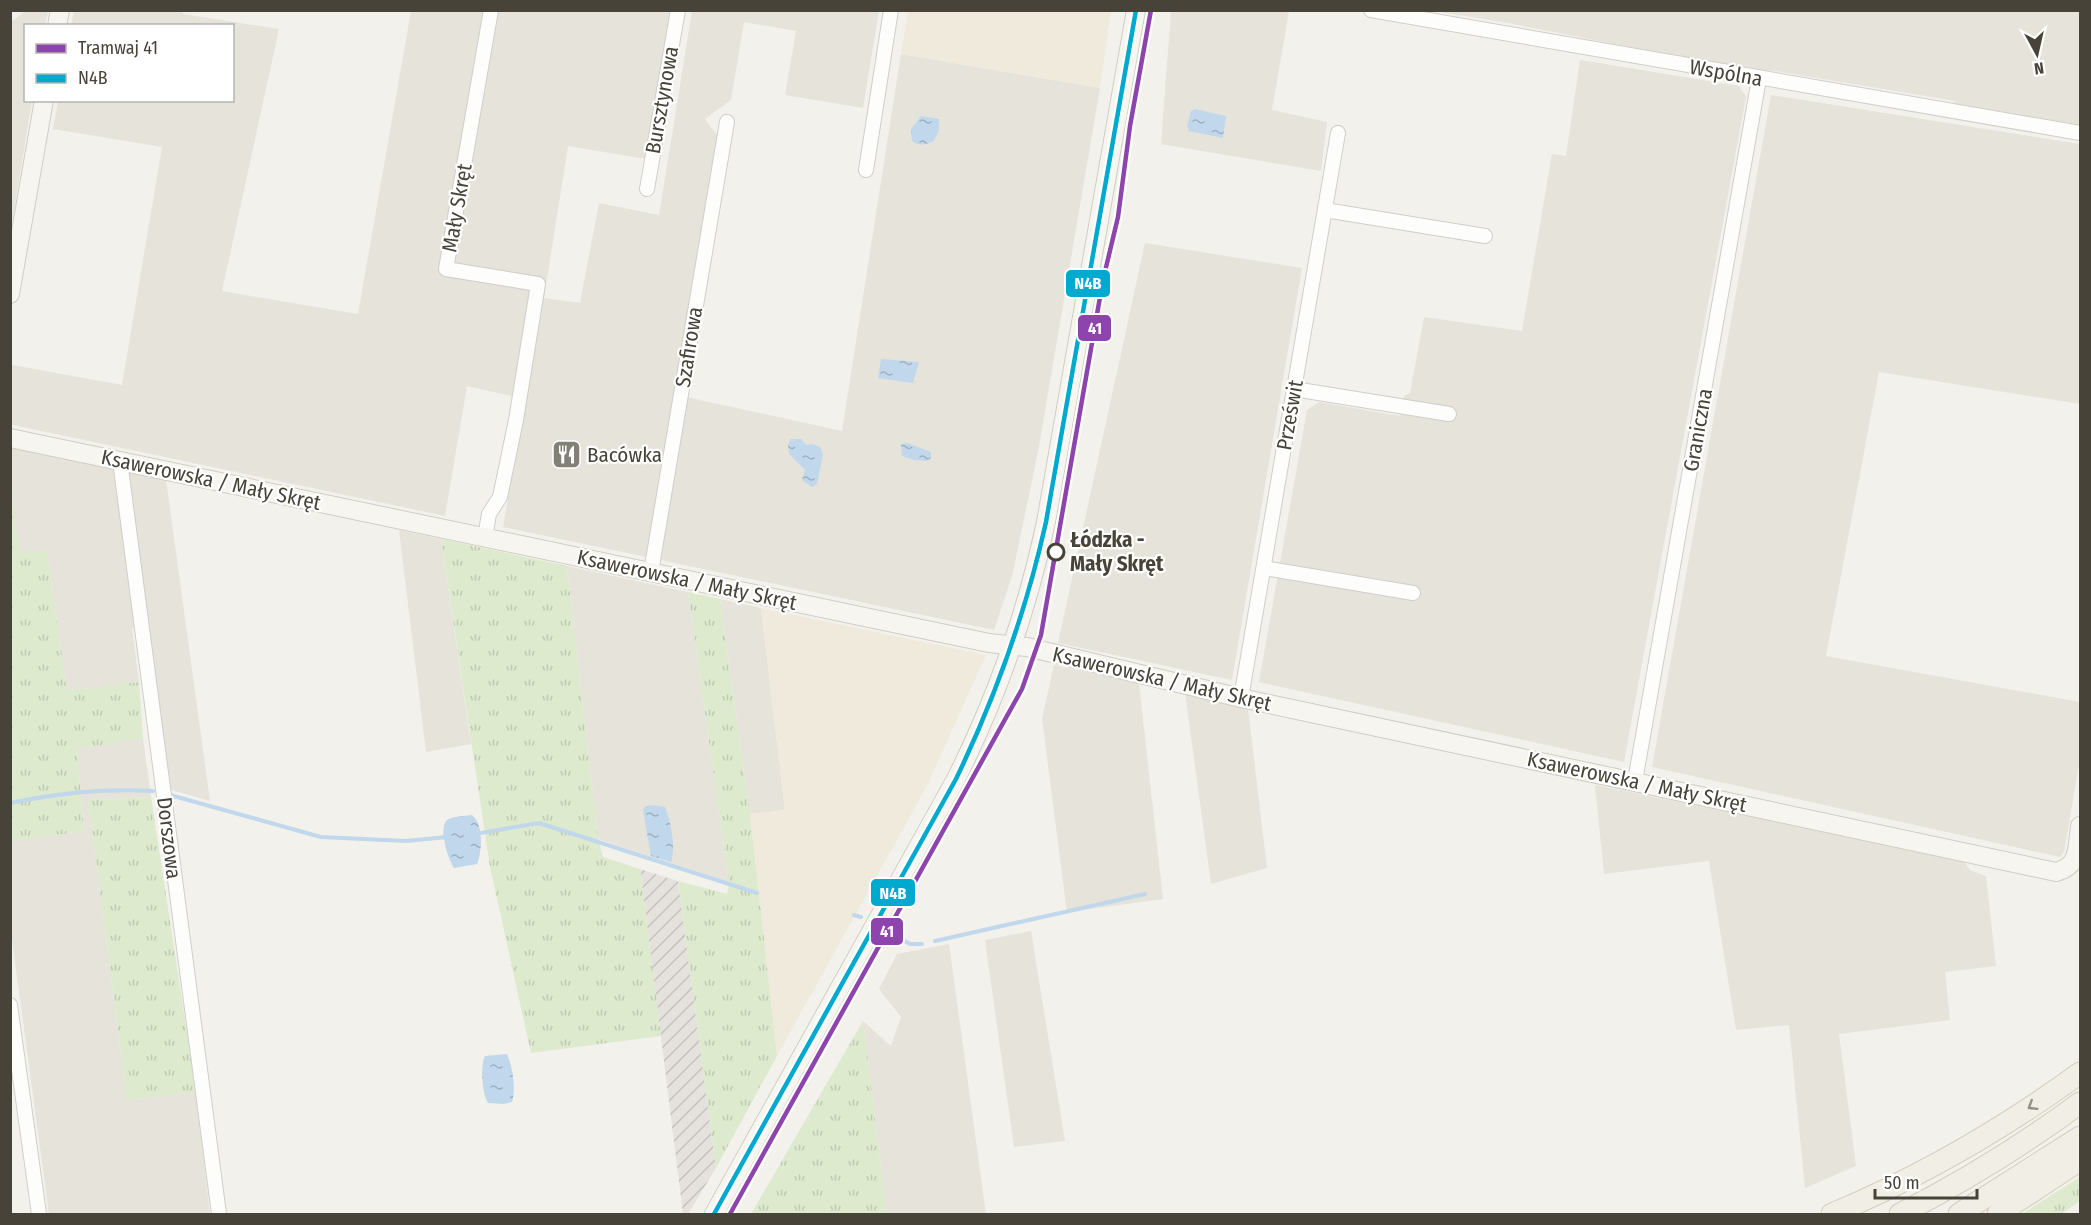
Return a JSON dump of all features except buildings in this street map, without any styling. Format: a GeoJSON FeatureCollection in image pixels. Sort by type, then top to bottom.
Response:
{"type":"FeatureCollection","features":[{"type":"Feature","properties":{"kind":"main road"},"geometry":{"type":"LineString","coordinates":[[1832,1215],[1950,1158],[2045,1099],[2080,1073]]}},
{"type":"Feature","properties":{"kind":"main road"},"geometry":{"type":"LineString","coordinates":[[1900,1215],[1987,1166],[2080,1103]]}},
{"type":"Feature","properties":{"kind":"main road"},"geometry":{"type":"LineString","coordinates":[[1959,1215],[2080,1137]]}},
{"type":"Feature","properties":{"kind":"main road"},"geometry":{"type":"LineString","coordinates":[[1998,1215],[2080,1160]]}},
{"type":"Feature","properties":{"kind":"street","name":"Mały Skręt"},"geometry":{"type":"LineString","coordinates":[[485,537],[489,514],[500,497],[516,420],[538,284],[446,269],[491,10]]}},
{"type":"Feature","properties":{"kind":"street","name":"Bursztynowa"},"geometry":{"type":"LineString","coordinates":[[647,189],[678,10]]}},
{"type":"Feature","properties":{"kind":"street"},"geometry":{"type":"LineString","coordinates":[[866,170],[891,10]]}},
{"type":"Feature","properties":{"kind":"street"},"geometry":{"type":"LineString","coordinates":[[714,1215],[956,779],[984,721],[1012,646],[1031,585],[1046,522],[1136,10]]}},
{"type":"Feature","properties":{"kind":"street","name":"Wspólna"},"geometry":{"type":"LineString","coordinates":[[1371,10],[2080,133]]}},
{"type":"Feature","properties":{"kind":"street","name":"Graniczna"},"geometry":{"type":"LineString","coordinates":[[1635,782],[1759,78]]}},
{"type":"Feature","properties":{"kind":"street"},"geometry":{"type":"LineString","coordinates":[[10,294],[44,102]]}},
{"type":"Feature","properties":{"kind":"street","name":"Szafirowa"},"geometry":{"type":"LineString","coordinates":[[651,572],[727,122]]}},
{"type":"Feature","properties":{"kind":"street","name":"Prześwit"},"geometry":{"type":"LineString","coordinates":[[1241,698],[1338,133]]}},
{"type":"Feature","properties":{"kind":"street"},"geometry":{"type":"LineString","coordinates":[[1325,210],[1485,236]]}},
{"type":"Feature","properties":{"kind":"street"},"geometry":{"type":"LineString","coordinates":[[1294,389],[1449,414]]}},
{"type":"Feature","properties":{"kind":"street","name":"Ksawerowska / Mały Skręt"},"geometry":{"type":"LineString","coordinates":[[10,438],[1012,646],[1241,698],[2056,872],[2066,870],[2074,862],[2080,825]]}},
{"type":"Feature","properties":{"kind":"street","name":"Dorszowa"},"geometry":{"type":"LineString","coordinates":[[120,461],[219,1215]]}},
{"type":"Feature","properties":{"kind":"street"},"geometry":{"type":"LineString","coordinates":[[1264,568],[1413,593]]}},
{"type":"Feature","properties":{"kind":"street"},"geometry":{"type":"LineString","coordinates":[[10,1005],[39,1215]]}},
{"type":"Feature","properties":{"kind":"shaded area"},"geometry":{"type":"Polygon","coordinates":[[[27,10],[48,11],[45,24],[24,24],[24,102],[32,102],[11,228],[11,22],[27,10]]]}},
{"type":"Feature","properties":{"kind":"shaded area"},"geometry":{"type":"Polygon","coordinates":[[[74,11],[183,11],[183,14],[279,29],[222,291],[358,314],[411,11],[671,11],[652,160],[568,146],[544,298],[580,303],[599,203],[659,215],[692,11],[879,11],[863,108],[785,95],[796,31],[744,22],[731,100],[705,119],[719,138],[677,395],[842,431],[901,54],[1100,88],[1038,452],[1012,576],[994,630],[503,527],[525,399],[467,386],[445,516],[13,425],[11,423],[12,365],[122,385],[162,147],[53,129],[58,102],[234,102],[234,24],[71,24],[74,11]]]}},
{"type":"Feature","properties":{"kind":"shaded area"},"geometry":{"type":"Polygon","coordinates":[[[908,11],[1111,11],[1100,88],[901,54],[908,11]]]}},
{"type":"Feature","properties":{"kind":"shaded area"},"geometry":{"type":"Polygon","coordinates":[[[1171,11],[1289,11],[1272,110],[1327,122],[1321,171],[1161,144],[1171,11]]]}},
{"type":"Feature","properties":{"kind":"shaded area"},"geometry":{"type":"Polygon","coordinates":[[[1435,11],[2080,11],[2080,126],[1955,105],[1955,101],[1769,70],[1768,74],[1435,11]]]}},
{"type":"Feature","properties":{"kind":"shaded area"},"geometry":{"type":"Polygon","coordinates":[[[1580,60],[1739,86],[1746,97],[1624,762],[1259,682],[1307,410],[1319,402],[1400,416],[1404,396],[1410,393],[1424,317],[1522,331],[1552,154],[1566,156],[1580,60]]]}},
{"type":"Feature","properties":{"kind":"shaded area"},"geometry":{"type":"Polygon","coordinates":[[[1771,95],[2080,144],[2080,404],[1879,372],[1826,656],[2080,702],[2080,759],[2064,852],[2060,857],[1652,767],[1771,95]]]}},
{"type":"Feature","properties":{"kind":"shaded area"},"geometry":{"type":"Polygon","coordinates":[[[1145,243],[1302,268],[1232,680],[1058,643],[1145,243]]]}},
{"type":"Feature","properties":{"kind":"shaded area"},"geometry":{"type":"Polygon","coordinates":[[[10,448],[166,480],[210,801],[168,789],[147,626],[132,628],[139,682],[67,691],[47,551],[20,554],[11,485],[10,448]]]}},
{"type":"Feature","properties":{"kind":"shaded area"},"geometry":{"type":"Polygon","coordinates":[[[399,530],[441,539],[471,744],[426,752],[399,530]]]}},
{"type":"Feature","properties":{"kind":"shaded area"},"geometry":{"type":"Polygon","coordinates":[[[567,566],[688,592],[729,882],[598,839],[567,566]]]}},
{"type":"Feature","properties":{"kind":"shaded area"},"geometry":{"type":"Polygon","coordinates":[[[720,599],[761,608],[785,810],[750,814],[720,599]]]}},
{"type":"Feature","properties":{"kind":"shaded area"},"geometry":{"type":"Polygon","coordinates":[[[761,608],[986,655],[927,786],[777,1056],[750,814],[785,810],[761,608]]]}},
{"type":"Feature","properties":{"kind":"shaded area"},"geometry":{"type":"Polygon","coordinates":[[[1054,665],[1139,683],[1163,899],[1067,912],[1042,719],[1054,665]]]}},
{"type":"Feature","properties":{"kind":"shaded area"},"geometry":{"type":"Polygon","coordinates":[[[1185,692],[1248,709],[1267,868],[1211,884],[1185,692]]]}},
{"type":"Feature","properties":{"kind":"shaded area"},"geometry":{"type":"Polygon","coordinates":[[[143,738],[151,797],[88,800],[127,1100],[196,1092],[210,1214],[49,1214],[11,932],[10,841],[84,831],[77,749],[143,738]]]}},
{"type":"Feature","properties":{"kind":"shaded area"},"geometry":{"type":"Polygon","coordinates":[[[1595,785],[1963,860],[1970,870],[1986,876],[1996,966],[1945,972],[1950,1020],[1839,1034],[1856,1166],[1805,1188],[1789,1025],[1736,1030],[1709,861],[1604,874],[1595,785]]]}},
{"type":"Feature","properties":{"kind":"shaded area"},"geometry":{"type":"Polygon","coordinates":[[[640,869],[678,881],[716,1168],[688,1214],[683,1214],[640,869]]]}},
{"type":"Feature","properties":{"kind":"shaded area"},"geometry":{"type":"Polygon","coordinates":[[[1031,931],[1065,1141],[1014,1147],[985,940],[1031,931]]]}},
{"type":"Feature","properties":{"kind":"shaded area"},"geometry":{"type":"Polygon","coordinates":[[[949,944],[986,1214],[887,1214],[863,1021],[891,1046],[901,1017],[879,989],[897,954],[949,944]]]}},
{"type":"Feature","properties":{"kind":"green space"},"geometry":{"type":"Polygon","coordinates":[[[11,485],[20,553],[47,551],[67,691],[139,682],[143,738],[77,749],[84,831],[11,841],[11,485]]]}},
{"type":"Feature","properties":{"kind":"green space"},"geometry":{"type":"Polygon","coordinates":[[[441,539],[567,566],[598,839],[603,857],[640,869],[661,1036],[531,1053],[490,867],[441,539]]]}},
{"type":"Feature","properties":{"kind":"green space"},"geometry":{"type":"Polygon","coordinates":[[[688,592],[720,599],[750,814],[777,1056],[716,1168],[678,881],[727,894],[729,882],[688,592]]]}},
{"type":"Feature","properties":{"kind":"green space"},"geometry":{"type":"Polygon","coordinates":[[[151,797],[196,1092],[127,1100],[88,800],[151,797]]]}},
{"type":"Feature","properties":{"kind":"green space"},"geometry":{"type":"Polygon","coordinates":[[[863,1021],[887,1214],[751,1214],[863,1021]]]}},
{"type":"Feature","properties":{"kind":"green space"},"geometry":{"type":"Polygon","coordinates":[[[2080,1177],[2080,1201],[2061,1214],[2022,1214],[2080,1177]]]}},
{"type":"Feature","properties":{"kind":"water"},"geometry":{"type":"Polygon","coordinates":[[[1195,109],[1226,116],[1223,138],[1189,131],[1187,126],[1191,111],[1195,109]]]}},
{"type":"Feature","properties":{"kind":"water"},"geometry":{"type":"Polygon","coordinates":[[[921,116],[939,119],[939,130],[934,141],[918,144],[912,141],[911,129],[921,116]]]}},
{"type":"Feature","properties":{"kind":"water"},"geometry":{"type":"Polygon","coordinates":[[[881,359],[919,362],[913,383],[878,378],[881,359]]]}},
{"type":"Feature","properties":{"kind":"water"},"geometry":{"type":"Polygon","coordinates":[[[791,439],[801,439],[806,445],[812,444],[820,447],[823,454],[817,484],[812,487],[802,480],[805,470],[789,454],[788,445],[791,439]]]}},
{"type":"Feature","properties":{"kind":"water"},"geometry":{"type":"Polygon","coordinates":[[[907,443],[931,452],[931,458],[927,461],[902,456],[901,444],[907,443]]]}},
{"type":"Feature","properties":{"kind":"water"},"geometry":{"type":"Polygon","coordinates":[[[646,806],[665,807],[667,813],[673,842],[671,862],[651,856],[643,810],[646,806]]]}},
{"type":"Feature","properties":{"kind":"water"},"geometry":{"type":"Polygon","coordinates":[[[472,815],[480,831],[481,845],[477,864],[454,868],[445,844],[444,824],[452,818],[472,815]]]}},
{"type":"Feature","properties":{"kind":"water"},"geometry":{"type":"Polygon","coordinates":[[[507,1054],[513,1078],[512,1102],[488,1103],[482,1080],[485,1056],[507,1054]]]}},
{"type":"Feature","properties":{"kind":"waterway"},"geometry":{"type":"LineString","coordinates":[[10,803],[81,792],[153,791]]}},
{"type":"Feature","properties":{"kind":"waterway"},"geometry":{"type":"LineString","coordinates":[[170,795],[321,837],[406,841],[447,837]]}},
{"type":"Feature","properties":{"kind":"waterway"},"geometry":{"type":"LineString","coordinates":[[475,834],[539,823],[757,893]]}},
{"type":"Feature","properties":{"kind":"waterway"},"geometry":{"type":"LineString","coordinates":[[935,941],[1145,894]]}},
{"type":"Feature","properties":{"kind":"waterway"},"geometry":{"type":"LineString","coordinates":[[854,915],[861,917]]}},
{"type":"Feature","properties":{"kind":"waterway"},"geometry":{"type":"LineString","coordinates":[[901,939],[910,944],[922,944]]}},
{"type":"Feature","properties":{"kind":"tram line","name":"41"},"geometry":{"type":"LineString","coordinates":[[730,1214],[1022,689],[1041,635],[1103,280],[1118,217],[1130,126],[1151,10]]}},
{"type":"Feature","properties":{"kind":"transit line","name":"N4B"},"geometry":{"type":"LineString","coordinates":[[714,1214],[956,779],[997,685],[1029,588],[1046,522],[1136,10]]}},
{"type":"Feature","properties":{"kind":"place","name":"Bacówka"},"geometry":{"type":"Point","coordinates":[566,455]}},
{"type":"Feature","properties":{"kind":"place","name":"Łódzka - Mały Skręt"},"geometry":{"type":"Point","coordinates":[1056,552]}}]}
